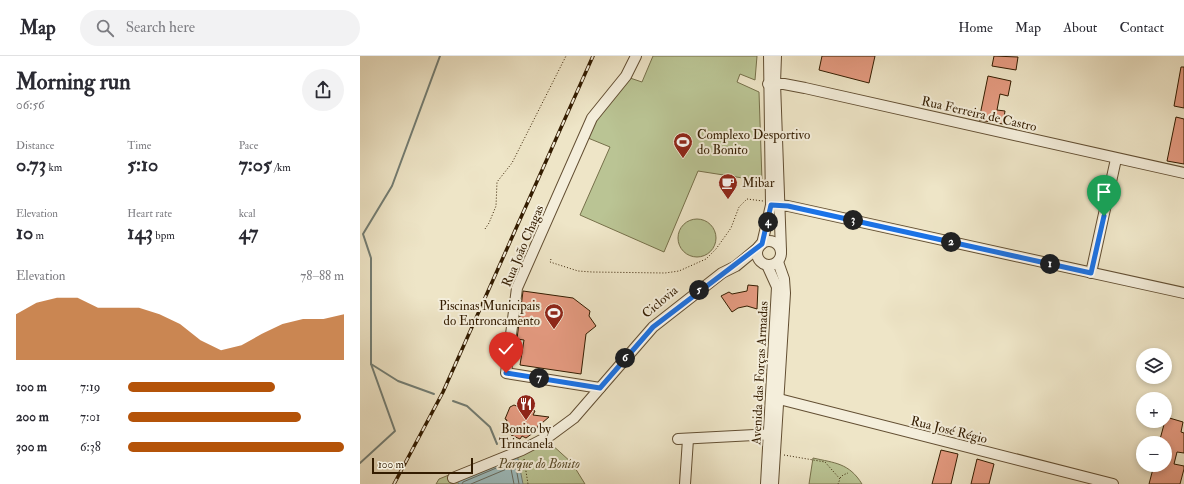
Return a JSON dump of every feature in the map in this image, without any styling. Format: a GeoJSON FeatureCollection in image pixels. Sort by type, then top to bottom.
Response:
{"type":"FeatureCollection","features":[{"type":"Feature","properties":{"kind":"street","name":"Rua João Chagas"},"geometry":{"type":"LineString","coordinates":[[600,388],[506,373],[517,288],[592,118],[626,76],[636,56]]}},
{"type":"Feature","properties":{"kind":"street"},"geometry":{"type":"LineString","coordinates":[[736,266],[778,262],[781,251],[772,204],[771,84],[769,56]]}},
{"type":"Feature","properties":{"kind":"street"},"geometry":{"type":"LineString","coordinates":[[771,84],[776,56]]}},
{"type":"Feature","properties":{"kind":"street","name":"Rua Ferreira de Castro"},"geometry":{"type":"LineString","coordinates":[[771,84],[813,89],[1116,159],[1184,173]]}},
{"type":"Feature","properties":{"kind":"street"},"geometry":{"type":"LineString","coordinates":[[1091,273],[1116,159]]}},
{"type":"Feature","properties":{"kind":"street"},"geometry":{"type":"LineString","coordinates":[[765,264],[757,254],[761,246],[772,204]]}},
{"type":"Feature","properties":{"kind":"street"},"geometry":{"type":"LineString","coordinates":[[772,204],[1184,293]]}},
{"type":"Feature","properties":{"kind":"street"},"geometry":{"type":"LineString","coordinates":[[453,478],[522,450],[551,435],[574,418],[653,327],[722,273],[736,266],[761,246],[774,242],[781,251]]}},
{"type":"Feature","properties":{"kind":"street","name":"Avenida das Forças Armadas"},"geometry":{"type":"LineString","coordinates":[[766,484],[779,400],[784,309],[784,280],[778,262]]}},
{"type":"Feature","properties":{"kind":"street","name":"Avenida das Forças Armadas"},"geometry":{"type":"LineString","coordinates":[[765,264],[777,287],[773,434],[775,454],[773,484]]}},
{"type":"Feature","properties":{"kind":"street","name":"Rua José Régio"},"geometry":{"type":"LineString","coordinates":[[779,400],[1113,484]]}},
{"type":"Feature","properties":{"kind":"street"},"geometry":{"type":"LineString","coordinates":[[686,484],[683,439],[773,434]]}},
{"type":"Feature","properties":{"kind":"path"},"geometry":{"type":"LineString","coordinates":[[485,229],[496,206],[497,182],[512,163],[566,56]]}},
{"type":"Feature","properties":{"kind":"path"},"geometry":{"type":"LineString","coordinates":[[551,259],[550,262],[585,272],[665,273],[679,271],[706,258],[716,249],[730,228],[742,202],[747,199],[772,204]]}},
{"type":"Feature","properties":{"kind":"path"},"geometry":{"type":"LineString","coordinates":[[522,450],[528,484]]}},
{"type":"Feature","properties":{"kind":"path"},"geometry":{"type":"LineString","coordinates":[[775,454],[825,462],[840,479]]}},
{"type":"Feature","properties":{"kind":"path"},"geometry":{"type":"LineString","coordinates":[[838,484],[842,474],[848,473]]}},
{"type":"Feature","properties":{"kind":"green space","name":"Complexo Desportivo do Bonito"},"geometry":{"type":"Polygon","coordinates":[[[653,56],[757,56],[755,80],[740,74],[737,82],[759,92],[762,181],[698,171],[664,252],[580,215],[610,147],[588,138],[597,114],[627,77],[642,82],[653,56]]]}},
{"type":"Feature","properties":{"kind":"green space"},"geometry":{"type":"Polygon","coordinates":[[[697,219],[707,222],[713,228],[716,238],[713,248],[707,254],[697,257],[687,254],[681,248],[678,238],[681,228],[687,222],[697,219]]]}},
{"type":"Feature","properties":{"kind":"green space","name":"Parque do Bonito"},"geometry":{"type":"Polygon","coordinates":[[[528,443],[550,443],[572,463],[585,484],[436,484],[439,479],[528,443]]]}},
{"type":"Feature","properties":{"kind":"green space"},"geometry":{"type":"Polygon","coordinates":[[[813,458],[835,463],[847,468],[862,484],[809,484],[813,458]]]}},
{"type":"Feature","properties":{"kind":"water"},"geometry":{"type":"Polygon","coordinates":[[[517,454],[523,484],[459,484],[456,480],[517,454]]]}},
{"type":"Feature","properties":{"kind":"building"},"geometry":{"type":"Polygon","coordinates":[[[822,56],[875,56],[869,83],[819,70],[822,56]]]}},
{"type":"Feature","properties":{"kind":"building"},"geometry":{"type":"Polygon","coordinates":[[[994,56],[1018,57],[1016,70],[992,66],[994,56]]]}},
{"type":"Feature","properties":{"kind":"building"},"geometry":{"type":"Polygon","coordinates":[[[1181,67],[1184,67],[1184,108],[1174,106],[1181,67]]]}},
{"type":"Feature","properties":{"kind":"building"},"geometry":{"type":"Polygon","coordinates":[[[988,76],[1011,81],[1008,96],[1000,94],[997,110],[1005,111],[1003,124],[979,120],[988,76]]]}},
{"type":"Feature","properties":{"kind":"building"},"geometry":{"type":"Polygon","coordinates":[[[1176,117],[1184,119],[1184,164],[1167,161],[1176,117]]]}},
{"type":"Feature","properties":{"kind":"building"},"geometry":{"type":"Polygon","coordinates":[[[748,285],[758,286],[757,309],[747,306],[738,308],[732,312],[721,296],[729,292],[732,294],[747,291],[748,285]]]}},
{"type":"Feature","properties":{"kind":"building","name":"Piscinas Municipais do Entroncamento"},"geometry":{"type":"Polygon","coordinates":[[[523,291],[573,298],[590,311],[589,316],[596,326],[586,334],[581,374],[520,365],[524,340],[517,339],[523,291]]]}},
{"type":"Feature","properties":{"kind":"building","name":"Bonito by Trincanela"},"geometry":{"type":"Polygon","coordinates":[[[514,405],[524,409],[525,406],[535,411],[533,415],[549,417],[542,423],[540,422],[534,434],[533,433],[526,438],[522,436],[520,439],[511,435],[513,431],[504,428],[507,420],[505,419],[510,407],[514,405]]]}},
{"type":"Feature","properties":{"kind":"building"},"geometry":{"type":"Polygon","coordinates":[[[1172,419],[1183,422],[1181,432],[1184,433],[1184,453],[1177,452],[1174,464],[1184,466],[1180,484],[1149,484],[1152,472],[1172,472],[1172,436],[1161,436],[1163,428],[1172,428],[1172,419]]]}},
{"type":"Feature","properties":{"kind":"building"},"geometry":{"type":"Polygon","coordinates":[[[941,450],[958,454],[951,484],[932,484],[941,450]]]}},
{"type":"Feature","properties":{"kind":"building"},"geometry":{"type":"Polygon","coordinates":[[[977,459],[994,464],[989,484],[971,484],[977,459]]]}},
{"type":"Feature","properties":{"kind":"waterway"},"geometry":{"type":"LineString","coordinates":[[360,463],[395,431],[371,364],[371,258],[363,234],[392,186],[440,56]]}},
{"type":"Feature","properties":{"kind":"waterway"},"geometry":{"type":"LineString","coordinates":[[371,364],[398,381],[434,394]]}},
{"type":"Feature","properties":{"kind":"waterway"},"geometry":{"type":"LineString","coordinates":[[453,401],[467,406],[490,427],[497,444]]}},
{"type":"Feature","properties":{"kind":"railway"},"geometry":{"type":"LineString","coordinates":[[394,484],[443,392],[593,56]]}},
{"type":"Feature","properties":{"kind":"place","name":"Complexo Desportivo do Bonito"},"geometry":{"type":"Point","coordinates":[683,159]}},
{"type":"Feature","properties":{"kind":"place","name":"Mibar"},"geometry":{"type":"Point","coordinates":[728,200]}},
{"type":"Feature","properties":{"kind":"place","name":"Piscinas Municipais do Entroncamento"},"geometry":{"type":"Point","coordinates":[554,330]}},
{"type":"Feature","properties":{"kind":"place","name":"Bonito by Trincanela"},"geometry":{"type":"Point","coordinates":[526,421]}},
{"type":"Feature","properties":{"kind":"route"},"geometry":{"type":"LineString","coordinates":[[506,373],[600,388],[629,352],[653,327],[722,273],[736,266],[762,244],[770,215],[771,205],[788,206],[1091,273],[1104,216]]}}]}
